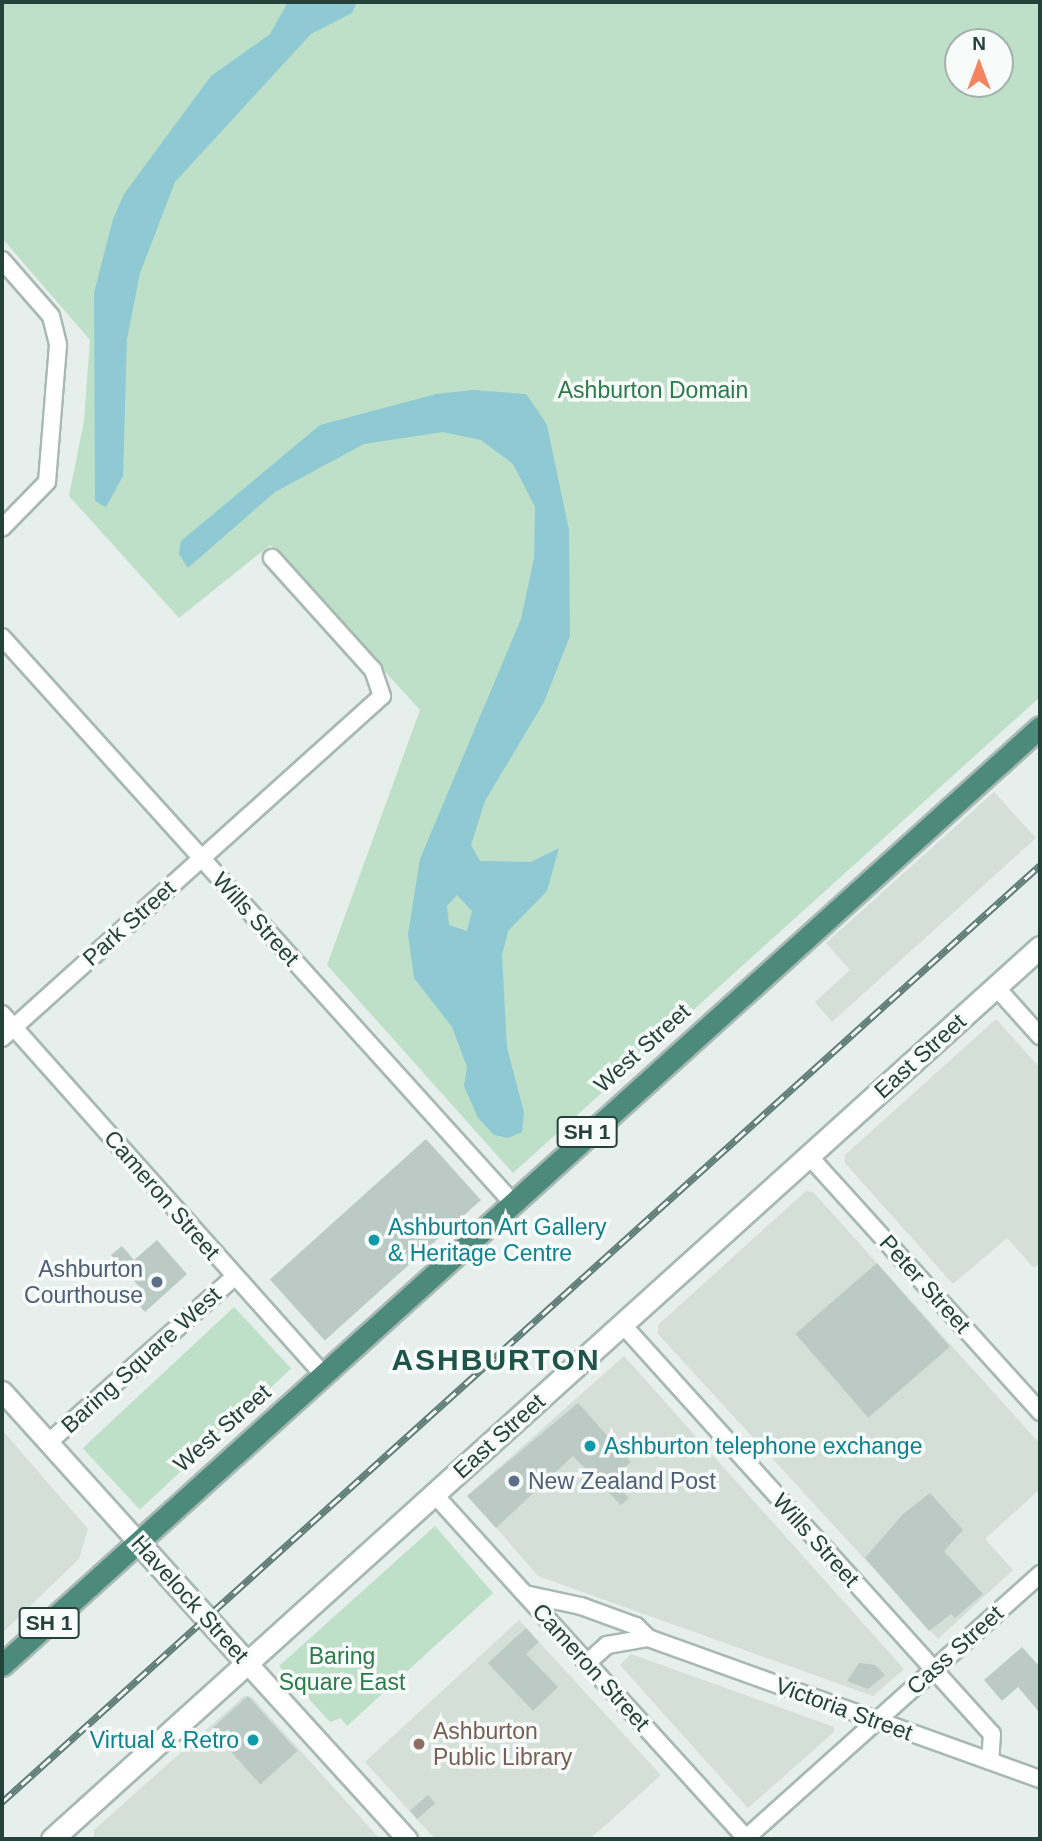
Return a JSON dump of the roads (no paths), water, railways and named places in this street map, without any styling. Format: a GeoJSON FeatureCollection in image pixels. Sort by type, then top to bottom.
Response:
{"type":"FeatureCollection","features":[{"type":"Feature","properties":{"kind":"highway","name":"West Street"},"geometry":{"type":"LineString","coordinates":[[2,1665],[511,1201],[1040,727]]}},
{"type":"Feature","properties":{"kind":"main road","name":"East Street"},"geometry":{"type":"LineString","coordinates":[[57,1838],[1040,947]]}},
{"type":"Feature","properties":{"kind":"main road","name":"Havelock Street"},"geometry":{"type":"LineString","coordinates":[[138,1542],[247,1663]]}},
{"type":"Feature","properties":{"kind":"street"},"geometry":{"type":"LineString","coordinates":[[2,260],[57,328],[50,472],[42,491],[2,528]]}},
{"type":"Feature","properties":{"kind":"street","name":"Park Street"},"geometry":{"type":"LineString","coordinates":[[8,1033],[382,696],[373,670],[272,558]]}},
{"type":"Feature","properties":{"kind":"street","name":"Wills Street"},"geometry":{"type":"LineString","coordinates":[[2,637],[511,1201]]}},
{"type":"Feature","properties":{"kind":"street"},"geometry":{"type":"LineString","coordinates":[[996,987],[1040,1036]]}},
{"type":"Feature","properties":{"kind":"street","name":"Cameron Street"},"geometry":{"type":"LineString","coordinates":[[2,1014],[8,1033],[323,1374]]}},
{"type":"Feature","properties":{"kind":"street","name":"Peter Street"},"geometry":{"type":"LineString","coordinates":[[809,1156],[1040,1412]]}},
{"type":"Feature","properties":{"kind":"street","name":"Baring Square West"},"geometry":{"type":"LineString","coordinates":[[49,1443],[234,1277]]}},
{"type":"Feature","properties":{"kind":"street","name":"Wills Street"},"geometry":{"type":"LineString","coordinates":[[622,1324],[992,1734],[990,1761]]}},
{"type":"Feature","properties":{"kind":"street","name":"Havelock Street"},"geometry":{"type":"LineString","coordinates":[[2,1391],[138,1542]]}},
{"type":"Feature","properties":{"kind":"street","name":"Cameron Street"},"geometry":{"type":"LineString","coordinates":[[434,1494],[746,1839]]}},
{"type":"Feature","properties":{"kind":"street","name":"Cass Street"},"geometry":{"type":"LineString","coordinates":[[746,1839],[1040,1574]]}},
{"type":"Feature","properties":{"kind":"street","name":"Victoria Street"},"geometry":{"type":"LineString","coordinates":[[525,1594],[600,1613],[636,1626],[648,1638],[1040,1779]]}},
{"type":"Feature","properties":{"kind":"street"},"geometry":{"type":"LineString","coordinates":[[587,1663],[607,1645],[600,1613]]}},
{"type":"Feature","properties":{"kind":"street","name":"Victoria Street"},"geometry":{"type":"LineString","coordinates":[[607,1645],[648,1638]]}},
{"type":"Feature","properties":{"kind":"street","name":"Havelock Street"},"geometry":{"type":"LineString","coordinates":[[247,1663],[407,1839]]}},
{"type":"Feature","properties":{"kind":"water"},"geometry":{"type":"Polygon","coordinates":[[[288,2],[357,2],[352,13],[311,34],[175,182],[140,273],[127,339],[123,476],[106,507],[95,501],[94,293],[113,219],[124,194],[211,76],[270,34],[288,2]]]}},
{"type":"Feature","properties":{"kind":"water"},"geometry":{"type":"Polygon","coordinates":[[[473,390],[526,394],[547,425],[569,530],[570,636],[544,702],[485,801],[471,845],[480,861],[531,862],[559,848],[547,891],[508,931],[502,955],[507,1048],[524,1112],[522,1132],[508,1138],[494,1135],[478,1118],[464,1086],[467,1067],[452,1027],[414,978],[408,934],[420,859],[521,619],[534,558],[535,507],[513,464],[481,440],[443,432],[364,444],[275,492],[188,568],[179,554],[181,541],[320,425],[436,394],[473,390]],[[457,895],[447,906],[449,925],[467,931],[472,911],[457,895]]]}},
{"type":"Feature","properties":{"kind":"railway"},"geometry":{"type":"LineString","coordinates":[[2,1802],[1040,865]]}},
{"type":"Feature","properties":{"kind":"place","name":"Ashburton Art Gallery & Heritage Centre"},"geometry":{"type":"Point","coordinates":[374,1240]}},
{"type":"Feature","properties":{"kind":"place","name":"Ashburton Courthouse"},"geometry":{"type":"Point","coordinates":[157,1282]}},
{"type":"Feature","properties":{"kind":"place","name":"Ashburton telephone exchange"},"geometry":{"type":"Point","coordinates":[590,1446]}},
{"type":"Feature","properties":{"kind":"place","name":"New Zealand Post"},"geometry":{"type":"Point","coordinates":[514,1481]}},
{"type":"Feature","properties":{"kind":"place","name":"Virtual & Retro"},"geometry":{"type":"Point","coordinates":[253,1740]}},
{"type":"Feature","properties":{"kind":"place","name":"Ashburton Public Library"},"geometry":{"type":"Point","coordinates":[419,1744]}},
{"type":"Feature","properties":{"kind":"district","name":"ASHBURTON"},"geometry":{"type":"Point","coordinates":[496,1360]}},
{"type":"Feature","properties":{"kind":"park label","name":"Ashburton Domain"},"geometry":{"type":"Point","coordinates":[653,390]}},
{"type":"Feature","properties":{"kind":"park label","name":"Baring Square East"},"geometry":{"type":"Point","coordinates":[342,1669]}}]}
